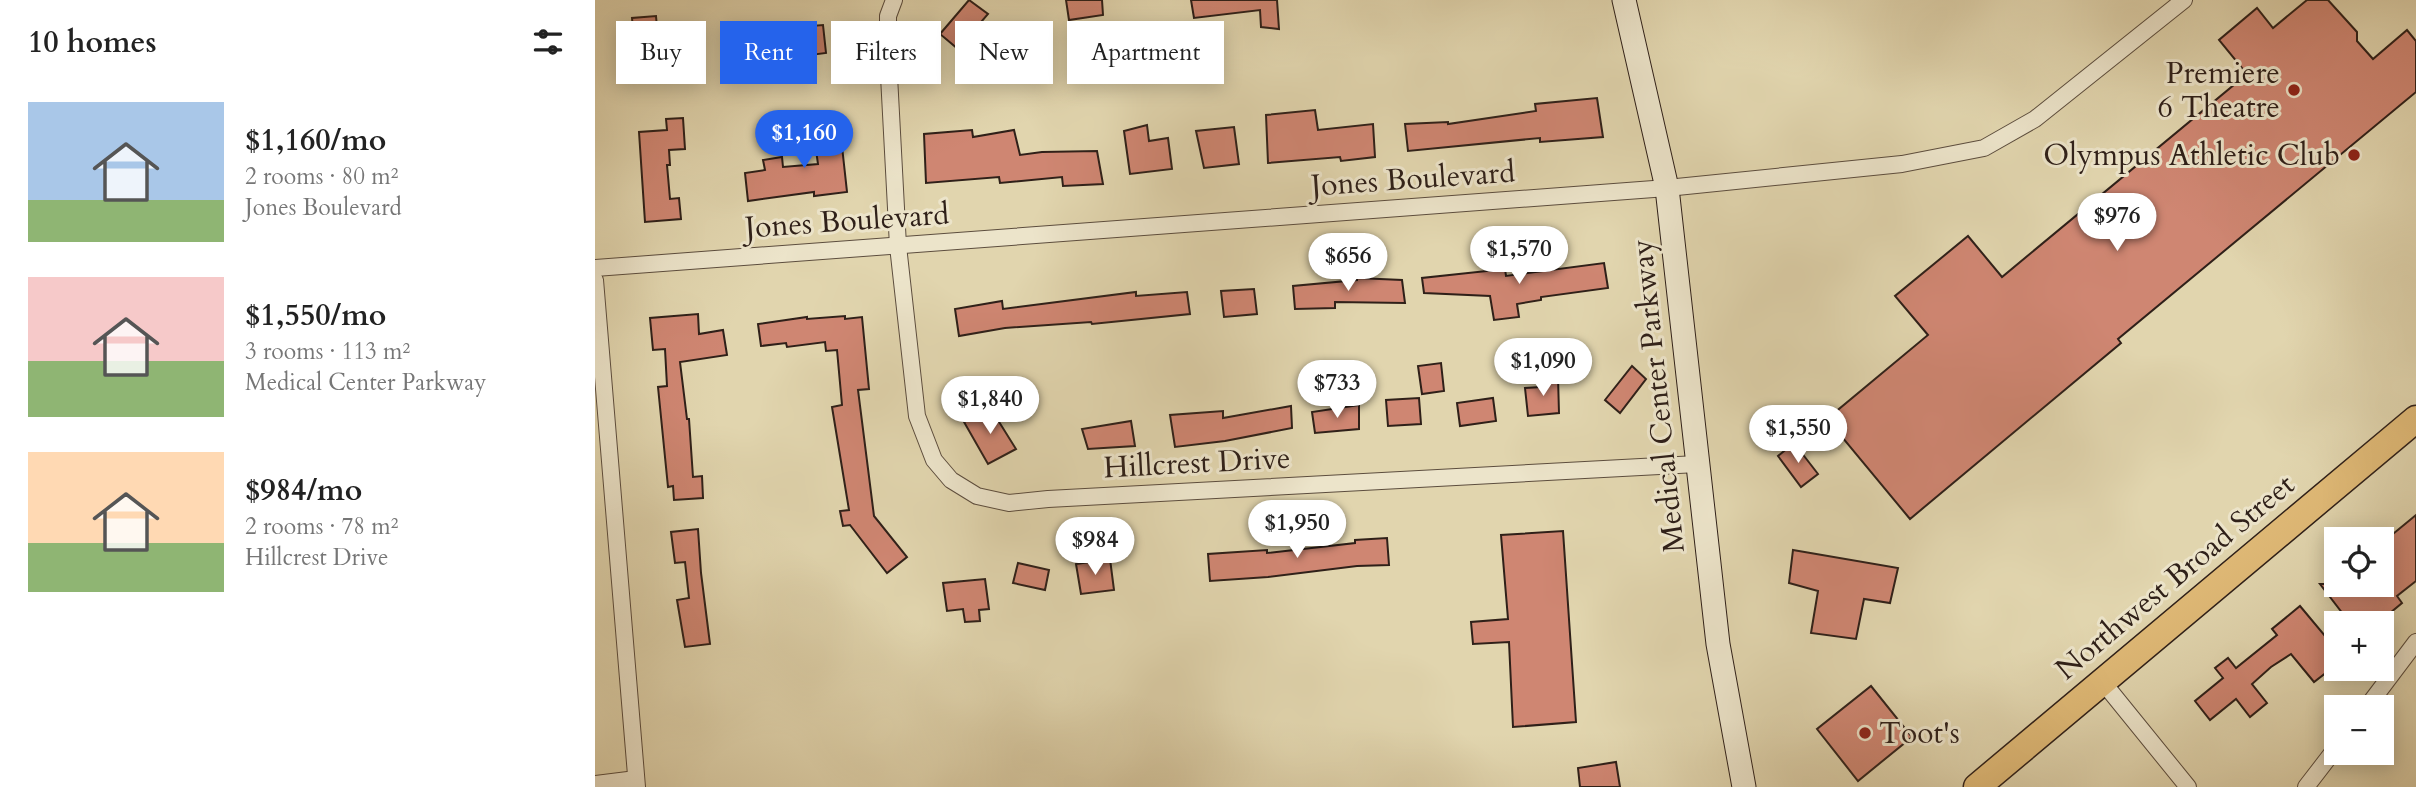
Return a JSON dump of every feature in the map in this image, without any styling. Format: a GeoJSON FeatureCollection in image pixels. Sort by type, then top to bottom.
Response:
{"type":"FeatureCollection","features":[{"type":"Feature","properties":{"kind":"main road","name":"Medical Center Parkway"},"geometry":{"type":"LineString","coordinates":[[1624,0],[1667,188],[1718,644],[1744,787]]}},
{"type":"Feature","properties":{"kind":"main road","name":"Northwest Broad Street"},"geometry":{"type":"LineString","coordinates":[[1977,787],[2416,419]]}},
{"type":"Feature","properties":{"kind":"street","name":"Hillcrest Drive"},"geometry":{"type":"LineString","coordinates":[[894,0],[888,16],[888,57],[898,246],[917,416],[933,460],[951,480],[977,496],[1009,503],[1697,464]]}},
{"type":"Feature","properties":{"kind":"street","name":"Jones Boulevard"},"geometry":{"type":"LineString","coordinates":[[595,268],[1667,188],[1902,164],[1984,148],[2035,119],[2184,0]]}},
{"type":"Feature","properties":{"kind":"street"},"geometry":{"type":"LineString","coordinates":[[595,280],[637,783],[595,784]]}},
{"type":"Feature","properties":{"kind":"street"},"geometry":{"type":"LineString","coordinates":[[2376,695],[2416,642]]}},
{"type":"Feature","properties":{"kind":"street"},"geometry":{"type":"LineString","coordinates":[[2102,681],[2188,787]]}},
{"type":"Feature","properties":{"kind":"street"},"geometry":{"type":"LineString","coordinates":[[2307,787],[2324,764]]}},
{"type":"Feature","properties":{"kind":"building"},"geometry":{"type":"Polygon","coordinates":[[[969,0],[988,14],[982,21],[955,21],[955,46],[941,33],[969,0]]]}},
{"type":"Feature","properties":{"kind":"building"},"geometry":{"type":"Polygon","coordinates":[[[1066,0],[1102,0],[1103,15],[1069,20],[1066,0]]]}},
{"type":"Feature","properties":{"kind":"building"},"geometry":{"type":"Polygon","coordinates":[[[1191,0],[1277,0],[1279,29],[1261,27],[1260,10],[1194,18],[1191,0]]]}},
{"type":"Feature","properties":{"kind":"building"},"geometry":{"type":"Polygon","coordinates":[[[2307,0],[2328,0],[2357,32],[2357,41],[2373,59],[2407,30],[2416,41],[2416,92],[2118,339],[2121,343],[1910,519],[1827,419],[1928,335],[1895,296],[1968,236],[2002,277],[2247,74],[2219,40],[2257,8],[2273,28],[2307,0]]]}},
{"type":"Feature","properties":{"kind":"building"},"geometry":{"type":"Polygon","coordinates":[[[656,16],[656,21],[632,21],[632,18],[656,16]]]}},
{"type":"Feature","properties":{"kind":"building"},"geometry":{"type":"Polygon","coordinates":[[[823,25],[826,53],[817,54],[817,26],[823,25]]]}},
{"type":"Feature","properties":{"kind":"building"},"geometry":{"type":"Polygon","coordinates":[[[1597,98],[1603,137],[1540,142],[1540,138],[1408,151],[1405,124],[1448,124],[1536,111],[1535,104],[1597,98]]]}},
{"type":"Feature","properties":{"kind":"building"},"geometry":{"type":"Polygon","coordinates":[[[1315,110],[1318,130],[1373,124],[1375,157],[1268,163],[1266,115],[1315,110]]]}},
{"type":"Feature","properties":{"kind":"building"},"geometry":{"type":"Polygon","coordinates":[[[683,118],[685,149],[669,150],[670,165],[667,165],[670,199],[679,198],[681,219],[645,222],[639,132],[667,130],[666,119],[683,118]]]}},
{"type":"Feature","properties":{"kind":"building"},"geometry":{"type":"Polygon","coordinates":[[[839,119],[847,192],[814,196],[814,192],[748,201],[745,173],[765,170],[763,160],[782,157],[783,167],[818,164],[812,122],[839,119]]]}},
{"type":"Feature","properties":{"kind":"building"},"geometry":{"type":"Polygon","coordinates":[[[1147,125],[1149,141],[1168,138],[1172,169],[1130,174],[1124,131],[1147,125]]]}},
{"type":"Feature","properties":{"kind":"building"},"geometry":{"type":"Polygon","coordinates":[[[1234,127],[1239,164],[1204,168],[1196,131],[1234,127]]]}},
{"type":"Feature","properties":{"kind":"building"},"geometry":{"type":"Polygon","coordinates":[[[972,130],[973,137],[1014,130],[1020,155],[1097,151],[1103,184],[1063,186],[1062,177],[1000,183],[999,177],[926,183],[924,134],[972,130]]]}},
{"type":"Feature","properties":{"kind":"building"},"geometry":{"type":"Polygon","coordinates":[[[1604,263],[1608,288],[1541,297],[1541,300],[1517,304],[1519,317],[1494,320],[1490,296],[1424,293],[1422,278],[1505,269],[1506,276],[1604,263]]]}},
{"type":"Feature","properties":{"kind":"building"},"geometry":{"type":"Polygon","coordinates":[[[1357,278],[1402,280],[1405,303],[1335,302],[1335,308],[1295,309],[1293,286],[1357,278]]]}},
{"type":"Feature","properties":{"kind":"building"},"geometry":{"type":"Polygon","coordinates":[[[1254,289],[1257,314],[1224,317],[1221,291],[1254,289]]]}},
{"type":"Feature","properties":{"kind":"building"},"geometry":{"type":"Polygon","coordinates":[[[1136,292],[1136,296],[1187,292],[1190,314],[1092,324],[1005,328],[959,336],[955,309],[1002,301],[1003,309],[1136,292]]]}},
{"type":"Feature","properties":{"kind":"building"},"geometry":{"type":"Polygon","coordinates":[[[698,314],[699,334],[723,330],[727,355],[680,362],[689,419],[693,477],[702,476],[703,498],[674,500],[673,486],[668,487],[658,387],[667,386],[665,349],[653,350],[650,318],[698,314]]]}},
{"type":"Feature","properties":{"kind":"building"},"geometry":{"type":"Polygon","coordinates":[[[845,316],[845,319],[862,317],[869,389],[858,390],[874,516],[907,557],[887,573],[850,525],[843,526],[840,511],[849,510],[832,407],[842,405],[837,350],[826,351],[825,342],[787,347],[786,343],[761,346],[758,324],[807,317],[845,316]]]}},
{"type":"Feature","properties":{"kind":"building"},"geometry":{"type":"Polygon","coordinates":[[[1441,363],[1444,391],[1422,394],[1418,366],[1441,363]]]}},
{"type":"Feature","properties":{"kind":"building"},"geometry":{"type":"Polygon","coordinates":[[[1632,366],[1646,379],[1620,413],[1605,400],[1632,366]]]}},
{"type":"Feature","properties":{"kind":"building"},"geometry":{"type":"Polygon","coordinates":[[[1558,377],[1559,413],[1528,416],[1525,388],[1541,387],[1541,379],[1558,377]]]}},
{"type":"Feature","properties":{"kind":"building"},"geometry":{"type":"Polygon","coordinates":[[[1419,398],[1421,424],[1388,426],[1386,400],[1419,398]]]}},
{"type":"Feature","properties":{"kind":"building"},"geometry":{"type":"Polygon","coordinates":[[[1493,398],[1496,421],[1460,426],[1457,403],[1493,398]]]}},
{"type":"Feature","properties":{"kind":"building"},"geometry":{"type":"Polygon","coordinates":[[[1359,405],[1359,429],[1315,433],[1312,412],[1359,405]]]}},
{"type":"Feature","properties":{"kind":"building"},"geometry":{"type":"Polygon","coordinates":[[[1291,406],[1292,428],[1175,447],[1170,415],[1223,411],[1223,418],[1291,406]]]}},
{"type":"Feature","properties":{"kind":"building"},"geometry":{"type":"Polygon","coordinates":[[[991,409],[1016,449],[988,464],[964,422],[991,409]]]}},
{"type":"Feature","properties":{"kind":"building"},"geometry":{"type":"Polygon","coordinates":[[[1131,421],[1135,446],[1088,449],[1082,429],[1131,421]]]}},
{"type":"Feature","properties":{"kind":"building"},"geometry":{"type":"Polygon","coordinates":[[[1794,443],[1818,474],[1801,487],[1778,456],[1794,443]]]}},
{"type":"Feature","properties":{"kind":"building"},"geometry":{"type":"Polygon","coordinates":[[[2416,515],[2416,581],[2397,596],[2402,603],[2392,611],[2341,611],[2330,597],[2394,597],[2394,533],[2416,515]]]}},
{"type":"Feature","properties":{"kind":"building"},"geometry":{"type":"Polygon","coordinates":[[[698,529],[710,644],[685,647],[677,600],[689,598],[685,562],[675,563],[671,532],[698,529]]]}},
{"type":"Feature","properties":{"kind":"building"},"geometry":{"type":"Polygon","coordinates":[[[1563,531],[1576,722],[1513,727],[1509,642],[1473,644],[1471,622],[1508,619],[1501,535],[1563,531]]]}},
{"type":"Feature","properties":{"kind":"building"},"geometry":{"type":"Polygon","coordinates":[[[1387,538],[1389,565],[1210,581],[1208,554],[1267,550],[1267,553],[1387,538]]]}},
{"type":"Feature","properties":{"kind":"building"},"geometry":{"type":"Polygon","coordinates":[[[1793,550],[1898,568],[1890,603],[1864,599],[1856,639],[1811,633],[1818,591],[1789,583],[1793,550]]]}},
{"type":"Feature","properties":{"kind":"building"},"geometry":{"type":"Polygon","coordinates":[[[1110,559],[1114,590],[1081,594],[1076,564],[1110,559]]]}},
{"type":"Feature","properties":{"kind":"building"},"geometry":{"type":"Polygon","coordinates":[[[1018,563],[1049,570],[1045,590],[1013,583],[1018,563]]]}},
{"type":"Feature","properties":{"kind":"building"},"geometry":{"type":"Polygon","coordinates":[[[985,579],[989,609],[979,610],[980,621],[965,622],[963,609],[947,611],[943,583],[985,579]]]}},
{"type":"Feature","properties":{"kind":"building"},"geometry":{"type":"Polygon","coordinates":[[[2300,606],[2324,635],[2324,674],[2314,682],[2291,654],[2252,684],[2267,703],[2250,717],[2236,699],[2210,720],[2195,701],[2223,678],[2215,668],[2228,658],[2236,668],[2277,635],[2272,629],[2300,606]]]}},
{"type":"Feature","properties":{"kind":"building","name":"Toot's"},"geometry":{"type":"Polygon","coordinates":[[[1871,686],[1912,737],[1858,781],[1817,729],[1871,686]]]}},
{"type":"Feature","properties":{"kind":"building"},"geometry":{"type":"Polygon","coordinates":[[[1616,762],[1620,787],[1580,787],[1578,768],[1616,762]]]}},
{"type":"Feature","properties":{"kind":"place","name":"Premiere 6 Theatre"},"geometry":{"type":"Point","coordinates":[2294,90]}},
{"type":"Feature","properties":{"kind":"place","name":"Olympus Athletic Club"},"geometry":{"type":"Point","coordinates":[2354,155]}},
{"type":"Feature","properties":{"kind":"place","name":"Toot's"},"geometry":{"type":"Point","coordinates":[1865,733]}}]}
